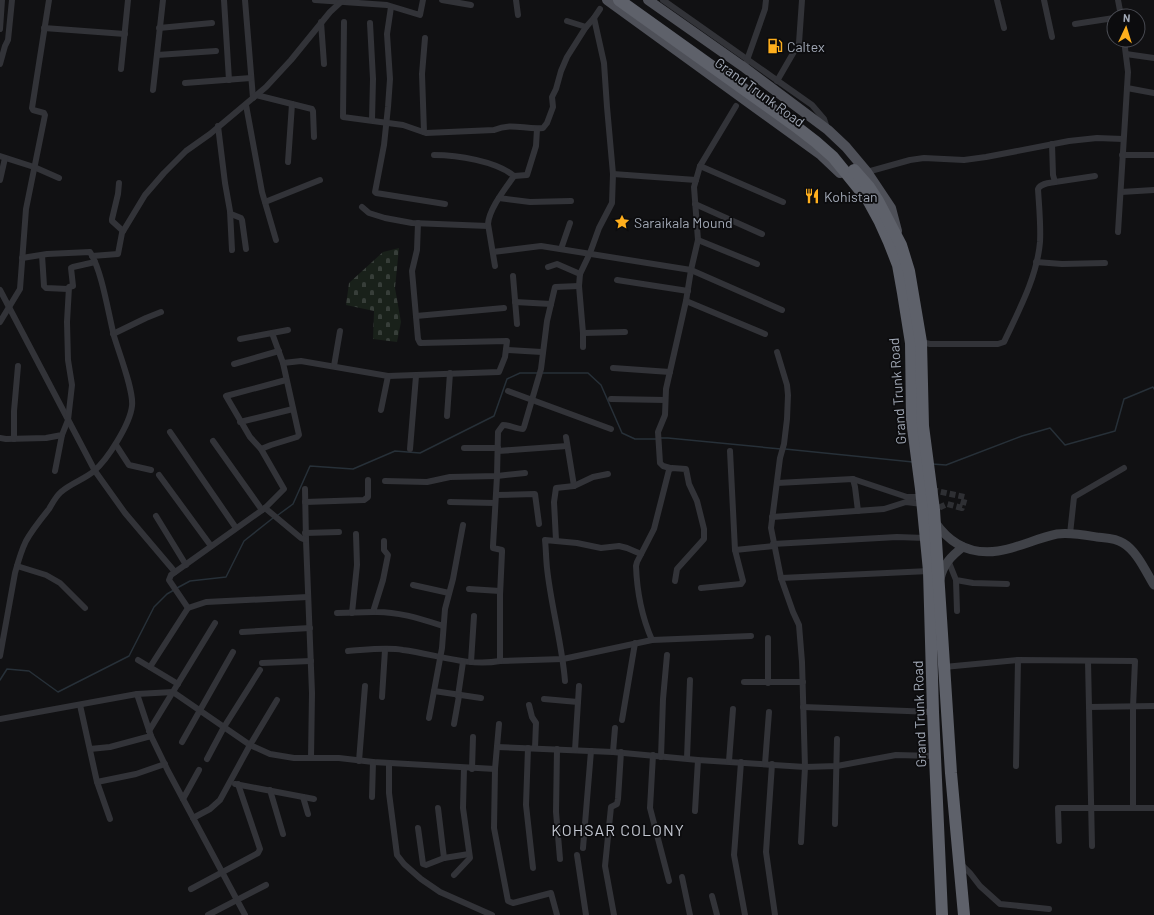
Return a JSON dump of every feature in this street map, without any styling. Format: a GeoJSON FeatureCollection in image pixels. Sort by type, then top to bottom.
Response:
{"type":"FeatureCollection","features":[{"type":"Feature","properties":{"kind":"highway"},"geometry":{"type":"LineString","coordinates":[[619,0],[816,142],[833,157],[868,200],[880,222],[894,240]]}},
{"type":"Feature","properties":{"kind":"highway"},"geometry":{"type":"LineString","coordinates":[[631,0],[814,131],[836,150],[869,187],[878,201],[894,240]]}},
{"type":"Feature","properties":{"kind":"highway","name":"Grand Trunk Road"},"geometry":{"type":"LineString","coordinates":[[894,240],[898,265],[916,343],[918,428],[924,494],[925,538],[929,570],[933,714],[942,915]]}},
{"type":"Feature","properties":{"kind":"highway","name":"Grand Trunk Road"},"geometry":{"type":"LineString","coordinates":[[924,494],[934,521],[947,715],[964,915]]}},
{"type":"Feature","properties":{"kind":"highway"},"geometry":{"type":"LineString","coordinates":[[933,714],[947,715]]}},
{"type":"Feature","properties":{"kind":"main road","name":"Grand Trunk Road"},"geometry":{"type":"LineString","coordinates":[[607,0],[822,155],[835,168],[894,240]]}},
{"type":"Feature","properties":{"kind":"main road","name":"Grand Trunk Road"},"geometry":{"type":"LineString","coordinates":[[648,0],[745,64],[828,130],[846,147],[867,172],[891,208],[894,240]]}},
{"type":"Feature","properties":{"kind":"main road"},"geometry":{"type":"LineString","coordinates":[[934,521],[946,536],[962,547],[980,551],[998,551],[1058,534],[1113,539],[1123,543],[1129,548],[1141,563],[1154,585]]}},
{"type":"Feature","properties":{"kind":"main road"},"geometry":{"type":"LineString","coordinates":[[939,584],[941,573],[948,560],[962,547]]}},
{"type":"Feature","properties":{"kind":"street"},"geometry":{"type":"LineString","coordinates":[[0,29],[2,0]]}},
{"type":"Feature","properties":{"kind":"street"},"geometry":{"type":"LineString","coordinates":[[0,64],[4,46],[8,40],[12,0]]}},
{"type":"Feature","properties":{"kind":"street"},"geometry":{"type":"LineString","coordinates":[[0,322],[20,289],[26,209],[45,115],[44,113],[32,110],[32,108],[49,0]]}},
{"type":"Feature","properties":{"kind":"street"},"geometry":{"type":"LineString","coordinates":[[121,70],[128,0]]}},
{"type":"Feature","properties":{"kind":"street"},"geometry":{"type":"LineString","coordinates":[[153,90],[162,0]]}},
{"type":"Feature","properties":{"kind":"street"},"geometry":{"type":"LineString","coordinates":[[224,0],[229,80]]}},
{"type":"Feature","properties":{"kind":"street"},"geometry":{"type":"LineString","coordinates":[[245,0],[255,97]]}},
{"type":"Feature","properties":{"kind":"street"},"geometry":{"type":"LineString","coordinates":[[315,0],[387,5],[420,15],[423,0]]}},
{"type":"Feature","properties":{"kind":"street"},"geometry":{"type":"LineString","coordinates":[[442,0],[472,5]]}},
{"type":"Feature","properties":{"kind":"street"},"geometry":{"type":"LineString","coordinates":[[516,0],[518,15]]}},
{"type":"Feature","properties":{"kind":"street"},"geometry":{"type":"LineString","coordinates":[[663,0],[734,49],[745,64],[777,81],[812,105],[824,119],[828,130]]}},
{"type":"Feature","properties":{"kind":"street"},"geometry":{"type":"LineString","coordinates":[[745,64],[765,10],[766,0]]}},
{"type":"Feature","properties":{"kind":"street"},"geometry":{"type":"LineString","coordinates":[[777,81],[799,43],[802,0]]}},
{"type":"Feature","properties":{"kind":"street"},"geometry":{"type":"LineString","coordinates":[[997,0],[1004,28]]}},
{"type":"Feature","properties":{"kind":"street"},"geometry":{"type":"LineString","coordinates":[[1044,0],[1052,37]]}},
{"type":"Feature","properties":{"kind":"street"},"geometry":{"type":"LineString","coordinates":[[42,255],[44,286],[46,288],[68,288],[69,286],[73,286],[72,267],[94,259],[118,254],[123,231],[145,195],[164,173],[186,152],[255,97],[291,60],[322,22],[342,1]]}},
{"type":"Feature","properties":{"kind":"street"},"geometry":{"type":"LineString","coordinates":[[391,6],[387,34],[390,85],[387,124],[375,192],[445,204]]}},
{"type":"Feature","properties":{"kind":"street"},"geometry":{"type":"LineString","coordinates":[[344,22],[343,117],[403,125],[424,132],[494,130],[502,126],[537,129],[543,128],[547,122],[553,107],[552,97],[567,57],[586,27],[600,9]]}},
{"type":"Feature","properties":{"kind":"street"},"geometry":{"type":"LineString","coordinates":[[583,347],[579,286],[580,274],[590,253],[599,228],[612,203],[613,174],[604,63],[594,18]]}},
{"type":"Feature","properties":{"kind":"street"},"geometry":{"type":"LineString","coordinates":[[1075,24],[1106,19]]}},
{"type":"Feature","properties":{"kind":"street"},"geometry":{"type":"LineString","coordinates":[[567,21],[586,27]]}},
{"type":"Feature","properties":{"kind":"street"},"geometry":{"type":"LineString","coordinates":[[322,22],[324,64]]}},
{"type":"Feature","properties":{"kind":"street"},"geometry":{"type":"LineString","coordinates":[[160,28],[212,23]]}},
{"type":"Feature","properties":{"kind":"street"},"geometry":{"type":"LineString","coordinates":[[370,23],[373,79],[372,120]]}},
{"type":"Feature","properties":{"kind":"street"},"geometry":{"type":"LineString","coordinates":[[44,28],[125,34]]}},
{"type":"Feature","properties":{"kind":"street"},"geometry":{"type":"LineString","coordinates":[[424,132],[422,74],[425,38]]}},
{"type":"Feature","properties":{"kind":"street"},"geometry":{"type":"LineString","coordinates":[[1118,232],[1127,88],[1125,48]]}},
{"type":"Feature","properties":{"kind":"street"},"geometry":{"type":"LineString","coordinates":[[157,54],[216,51]]}},
{"type":"Feature","properties":{"kind":"street"},"geometry":{"type":"LineString","coordinates":[[1126,54],[1154,58]]}},
{"type":"Feature","properties":{"kind":"street"},"geometry":{"type":"LineString","coordinates":[[185,83],[252,78]]}},
{"type":"Feature","properties":{"kind":"street"},"geometry":{"type":"LineString","coordinates":[[1127,88],[1154,93]]}},
{"type":"Feature","properties":{"kind":"street"},"geometry":{"type":"LineString","coordinates":[[255,97],[292,104],[313,110],[314,137]]}},
{"type":"Feature","properties":{"kind":"street"},"geometry":{"type":"LineString","coordinates":[[288,162],[292,104]]}},
{"type":"Feature","properties":{"kind":"street"},"geometry":{"type":"LineString","coordinates":[[246,105],[265,202],[276,240]]}},
{"type":"Feature","properties":{"kind":"street"},"geometry":{"type":"LineString","coordinates":[[675,581],[677,569],[704,539],[704,529],[697,501],[689,484],[686,470],[670,468],[663,466],[660,463],[658,432],[664,415],[666,389],[698,240],[694,187],[700,166],[736,106]]}},
{"type":"Feature","properties":{"kind":"street"},"geometry":{"type":"LineString","coordinates":[[218,126],[230,214],[232,250]]}},
{"type":"Feature","properties":{"kind":"street"},"geometry":{"type":"LineString","coordinates":[[434,156],[452,156],[480,162],[508,172],[514,176],[527,175],[536,146],[537,129]]}},
{"type":"Feature","properties":{"kind":"street"},"geometry":{"type":"LineString","coordinates":[[867,172],[910,160],[924,158],[964,160],[1069,141],[1097,138],[1123,139]]}},
{"type":"Feature","properties":{"kind":"street"},"geometry":{"type":"LineString","coordinates":[[1052,144],[1053,175],[1055,182]]}},
{"type":"Feature","properties":{"kind":"street"},"geometry":{"type":"LineString","coordinates":[[1122,155],[1154,155]]}},
{"type":"Feature","properties":{"kind":"street"},"geometry":{"type":"LineString","coordinates":[[0,180],[3,157],[34,166],[59,178]]}},
{"type":"Feature","properties":{"kind":"street"},"geometry":{"type":"LineString","coordinates":[[700,166],[783,202]]}},
{"type":"Feature","properties":{"kind":"street"},"geometry":{"type":"LineString","coordinates":[[613,174],[696,180]]}},
{"type":"Feature","properties":{"kind":"street"},"geometry":{"type":"LineString","coordinates":[[495,266],[488,219],[499,198],[514,176]]}},
{"type":"Feature","properties":{"kind":"street"},"geometry":{"type":"LineString","coordinates":[[916,343],[998,344],[1004,342],[1031,281],[1036,262],[1040,242],[1038,189],[1043,184],[1095,176]]}},
{"type":"Feature","properties":{"kind":"street"},"geometry":{"type":"LineString","coordinates":[[265,202],[320,180]]}},
{"type":"Feature","properties":{"kind":"street"},"geometry":{"type":"LineString","coordinates":[[119,183],[112,221],[123,231]]}},
{"type":"Feature","properties":{"kind":"street"},"geometry":{"type":"LineString","coordinates":[[1121,192],[1154,190]]}},
{"type":"Feature","properties":{"kind":"street"},"geometry":{"type":"LineString","coordinates":[[499,198],[530,202],[571,201]]}},
{"type":"Feature","properties":{"kind":"street"},"geometry":{"type":"LineString","coordinates":[[696,204],[762,234]]}},
{"type":"Feature","properties":{"kind":"street"},"geometry":{"type":"LineString","coordinates":[[362,207],[369,213],[385,218],[418,223],[488,226]]}},
{"type":"Feature","properties":{"kind":"street"},"geometry":{"type":"LineString","coordinates":[[230,214],[241,218],[242,220],[246,249]]}},
{"type":"Feature","properties":{"kind":"street"},"geometry":{"type":"LineString","coordinates":[[283,363],[301,361],[388,376],[499,372],[505,357],[507,341],[420,343],[418,339],[412,271],[417,250],[418,223]]}},
{"type":"Feature","properties":{"kind":"street"},"geometry":{"type":"LineString","coordinates":[[561,249],[570,223]]}},
{"type":"Feature","properties":{"kind":"street"},"geometry":{"type":"LineString","coordinates":[[698,240],[758,264]]}},
{"type":"Feature","properties":{"kind":"street"},"geometry":{"type":"LineString","coordinates":[[493,252],[540,246],[691,270],[782,310]]}},
{"type":"Feature","properties":{"kind":"street"},"geometry":{"type":"LineString","coordinates":[[0,656],[17,566],[26,541],[61,492],[95,470],[116,445],[126,425],[132,406],[128,381],[94,259],[90,252],[52,254],[22,258]]}},
{"type":"Feature","properties":{"kind":"street"},"geometry":{"type":"LineString","coordinates":[[1036,262],[1062,264],[1105,263]]}},
{"type":"Feature","properties":{"kind":"street"},"geometry":{"type":"LineString","coordinates":[[548,267],[557,264],[580,274]]}},
{"type":"Feature","properties":{"kind":"street"},"geometry":{"type":"LineString","coordinates":[[512,276],[517,324]]}},
{"type":"Feature","properties":{"kind":"street"},"geometry":{"type":"LineString","coordinates":[[617,280],[688,291]]}},
{"type":"Feature","properties":{"kind":"street"},"geometry":{"type":"LineString","coordinates":[[500,661],[500,591],[502,550],[493,548],[498,432],[500,427],[503,425],[523,429],[541,369],[547,321],[555,287],[579,286]]}},
{"type":"Feature","properties":{"kind":"street"},"geometry":{"type":"LineString","coordinates":[[54,471],[62,435],[68,420],[72,385],[68,360],[68,288]]}},
{"type":"Feature","properties":{"kind":"street"},"geometry":{"type":"LineString","coordinates":[[0,290],[95,470],[124,514],[175,572]]}},
{"type":"Feature","properties":{"kind":"street"},"geometry":{"type":"LineString","coordinates":[[686,301],[765,334]]}},
{"type":"Feature","properties":{"kind":"street"},"geometry":{"type":"LineString","coordinates":[[515,302],[551,304]]}},
{"type":"Feature","properties":{"kind":"street"},"geometry":{"type":"LineString","coordinates":[[416,316],[504,308]]}},
{"type":"Feature","properties":{"kind":"street"},"geometry":{"type":"LineString","coordinates":[[114,334],[161,312]]}},
{"type":"Feature","properties":{"kind":"street"},"geometry":{"type":"LineString","coordinates":[[240,339],[288,330]]}},
{"type":"Feature","properties":{"kind":"street"},"geometry":{"type":"LineString","coordinates":[[334,366],[340,331]]}},
{"type":"Feature","properties":{"kind":"street"},"geometry":{"type":"LineString","coordinates":[[583,333],[625,332]]}},
{"type":"Feature","properties":{"kind":"street"},"geometry":{"type":"LineString","coordinates":[[261,449],[299,435],[283,363],[272,333]]}},
{"type":"Feature","properties":{"kind":"street"},"geometry":{"type":"LineString","coordinates":[[506,350],[542,352]]}},
{"type":"Feature","properties":{"kind":"street"},"geometry":{"type":"LineString","coordinates":[[234,364],[279,351]]}},
{"type":"Feature","properties":{"kind":"street"},"geometry":{"type":"LineString","coordinates":[[777,352],[787,384],[788,395],[785,431],[771,528],[773,545],[781,578],[799,625],[803,682],[805,767],[801,842]]}},
{"type":"Feature","properties":{"kind":"street"},"geometry":{"type":"LineString","coordinates":[[14,438],[14,411],[18,366]]}},
{"type":"Feature","properties":{"kind":"street"},"geometry":{"type":"LineString","coordinates":[[613,368],[670,372]]}},
{"type":"Feature","properties":{"kind":"street"},"geometry":{"type":"LineString","coordinates":[[447,416],[450,373]]}},
{"type":"Feature","properties":{"kind":"street"},"geometry":{"type":"LineString","coordinates":[[381,410],[388,376]]}},
{"type":"Feature","properties":{"kind":"street"},"geometry":{"type":"LineString","coordinates":[[410,449],[416,376]]}},
{"type":"Feature","properties":{"kind":"street"},"geometry":{"type":"LineString","coordinates":[[186,606],[171,584],[169,578],[175,572],[236,528],[265,510],[284,489],[261,449],[250,437],[240,422],[226,396],[286,380]]}},
{"type":"Feature","properties":{"kind":"street"},"geometry":{"type":"LineString","coordinates":[[508,391],[611,429]]}},
{"type":"Feature","properties":{"kind":"street"},"geometry":{"type":"LineString","coordinates":[[611,399],[665,400]]}},
{"type":"Feature","properties":{"kind":"street"},"geometry":{"type":"LineString","coordinates":[[240,422],[293,409]]}},
{"type":"Feature","properties":{"kind":"street"},"geometry":{"type":"LineString","coordinates":[[170,432],[236,528]]}},
{"type":"Feature","properties":{"kind":"street"},"geometry":{"type":"LineString","coordinates":[[0,438],[46,438],[62,435]]}},
{"type":"Feature","properties":{"kind":"street"},"geometry":{"type":"LineString","coordinates":[[566,437],[574,486]]}},
{"type":"Feature","properties":{"kind":"street"},"geometry":{"type":"LineString","coordinates":[[213,441],[265,510],[301,538],[306,540]]}},
{"type":"Feature","properties":{"kind":"street"},"geometry":{"type":"LineString","coordinates":[[116,445],[128,466],[151,470]]}},
{"type":"Feature","properties":{"kind":"street"},"geometry":{"type":"LineString","coordinates":[[464,448],[498,449],[567,446]]}},
{"type":"Feature","properties":{"kind":"street"},"geometry":{"type":"LineString","coordinates":[[701,588],[742,584],[743,581],[735,550],[730,451]]}},
{"type":"Feature","properties":{"kind":"street"},"geometry":{"type":"LineString","coordinates":[[652,640],[646,627],[638,596],[636,566],[654,529],[670,468]]}},
{"type":"Feature","properties":{"kind":"street"},"geometry":{"type":"LineString","coordinates":[[1070,534],[1074,497],[1124,468]]}},
{"type":"Feature","properties":{"kind":"street"},"geometry":{"type":"LineString","coordinates":[[386,481],[427,482],[450,477],[497,476],[525,473]]}},
{"type":"Feature","properties":{"kind":"street"},"geometry":{"type":"LineString","coordinates":[[556,540],[556,488],[574,486],[593,477],[608,474]]}},
{"type":"Feature","properties":{"kind":"street"},"geometry":{"type":"LineString","coordinates":[[159,475],[211,546]]}},
{"type":"Feature","properties":{"kind":"street"},"geometry":{"type":"LineString","coordinates":[[777,483],[853,479],[907,497],[924,494]]}},
{"type":"Feature","properties":{"kind":"street"},"geometry":{"type":"LineString","coordinates":[[853,479],[856,487],[858,511]]}},
{"type":"Feature","properties":{"kind":"street"},"geometry":{"type":"LineString","coordinates":[[305,502],[364,500],[368,498],[368,480]]}},
{"type":"Feature","properties":{"kind":"street"},"geometry":{"type":"LineString","coordinates":[[305,489],[305,532],[312,693],[311,758]]}},
{"type":"Feature","properties":{"kind":"street"},"geometry":{"type":"LineString","coordinates":[[496,494],[535,494],[539,524]]}},
{"type":"Feature","properties":{"kind":"street"},"geometry":{"type":"LineString","coordinates":[[772,517],[884,509],[924,494]]}},
{"type":"Feature","properties":{"kind":"street"},"geometry":{"type":"LineString","coordinates":[[450,502],[496,503]]}},
{"type":"Feature","properties":{"kind":"street"},"geometry":{"type":"LineString","coordinates":[[156,516],[186,565]]}},
{"type":"Feature","properties":{"kind":"street"},"geometry":{"type":"LineString","coordinates":[[429,718],[440,656],[445,609],[453,579],[463,525]]}},
{"type":"Feature","properties":{"kind":"street"},"geometry":{"type":"LineString","coordinates":[[305,532],[339,532]]}},
{"type":"Feature","properties":{"kind":"street"},"geometry":{"type":"LineString","coordinates":[[352,613],[358,565],[356,534]]}},
{"type":"Feature","properties":{"kind":"street"},"geometry":{"type":"LineString","coordinates":[[735,550],[773,545],[897,537],[925,538]]}},
{"type":"Feature","properties":{"kind":"street"},"geometry":{"type":"LineString","coordinates":[[565,681],[563,658],[546,567],[545,540],[556,540],[601,548],[619,546],[641,554]]}},
{"type":"Feature","properties":{"kind":"street"},"geometry":{"type":"LineString","coordinates":[[373,612],[383,580],[388,555],[384,550],[384,541]]}},
{"type":"Feature","properties":{"kind":"street"},"geometry":{"type":"LineString","coordinates":[[948,560],[956,580],[956,612]]}},
{"type":"Feature","properties":{"kind":"street"},"geometry":{"type":"LineString","coordinates":[[17,566],[46,575],[60,583],[85,608]]}},
{"type":"Feature","properties":{"kind":"street"},"geometry":{"type":"LineString","coordinates":[[781,578],[929,570]]}},
{"type":"Feature","properties":{"kind":"street"},"geometry":{"type":"LineString","coordinates":[[956,580],[973,583],[1007,584]]}},
{"type":"Feature","properties":{"kind":"street"},"geometry":{"type":"LineString","coordinates":[[413,585],[449,593]]}},
{"type":"Feature","properties":{"kind":"street"},"geometry":{"type":"LineString","coordinates":[[469,589],[500,591]]}},
{"type":"Feature","properties":{"kind":"street"},"geometry":{"type":"LineString","coordinates":[[150,667],[186,606],[206,602],[308,597]]}},
{"type":"Feature","properties":{"kind":"street"},"geometry":{"type":"LineString","coordinates":[[337,613],[385,612],[407,616],[443,626]]}},
{"type":"Feature","properties":{"kind":"street"},"geometry":{"type":"LineString","coordinates":[[470,662],[474,616]]}},
{"type":"Feature","properties":{"kind":"street"},"geometry":{"type":"LineString","coordinates":[[90,750],[110,747],[150,733],[215,623]]}},
{"type":"Feature","properties":{"kind":"street"},"geometry":{"type":"LineString","coordinates":[[242,632],[310,628]]}},
{"type":"Feature","properties":{"kind":"street"},"geometry":{"type":"LineString","coordinates":[[348,651],[401,649],[463,662],[491,663],[500,661],[563,658],[652,640],[751,636]]}},
{"type":"Feature","properties":{"kind":"street"},"geometry":{"type":"LineString","coordinates":[[768,638],[768,683]]}},
{"type":"Feature","properties":{"kind":"street"},"geometry":{"type":"LineString","coordinates":[[622,720],[635,643]]}},
{"type":"Feature","properties":{"kind":"street"},"geometry":{"type":"LineString","coordinates":[[382,697],[385,650]]}},
{"type":"Feature","properties":{"kind":"street"},"geometry":{"type":"LineString","coordinates":[[182,742],[233,652]]}},
{"type":"Feature","properties":{"kind":"street"},"geometry":{"type":"LineString","coordinates":[[661,757],[663,698],[667,655]]}},
{"type":"Feature","properties":{"kind":"street"},"geometry":{"type":"LineString","coordinates":[[138,660],[178,684]]}},
{"type":"Feature","properties":{"kind":"street"},"geometry":{"type":"LineString","coordinates":[[1016,766],[1018,660]]}},
{"type":"Feature","properties":{"kind":"street"},"geometry":{"type":"LineString","coordinates":[[944,667],[1018,660],[1134,661],[1133,808]]}},
{"type":"Feature","properties":{"kind":"street"},"geometry":{"type":"LineString","coordinates":[[262,663],[311,661]]}},
{"type":"Feature","properties":{"kind":"street"},"geometry":{"type":"LineString","coordinates":[[1088,661],[1092,846]]}},
{"type":"Feature","properties":{"kind":"street"},"geometry":{"type":"LineString","coordinates":[[454,724],[463,662]]}},
{"type":"Feature","properties":{"kind":"street"},"geometry":{"type":"LineString","coordinates":[[207,759],[224,727],[260,670]]}},
{"type":"Feature","properties":{"kind":"street"},"geometry":{"type":"LineString","coordinates":[[687,758],[690,680]]}},
{"type":"Feature","properties":{"kind":"street"},"geometry":{"type":"LineString","coordinates":[[744,682],[803,682]]}},
{"type":"Feature","properties":{"kind":"street"},"geometry":{"type":"LineString","coordinates":[[359,761],[365,686]]}},
{"type":"Feature","properties":{"kind":"street"},"geometry":{"type":"LineString","coordinates":[[575,750],[579,686]]}},
{"type":"Feature","properties":{"kind":"street"},"geometry":{"type":"LineString","coordinates":[[434,691],[480,698]]}},
{"type":"Feature","properties":{"kind":"street"},"geometry":{"type":"LineString","coordinates":[[0,719],[137,694],[173,692],[250,745],[270,754],[294,758],[339,758],[359,761],[472,769],[495,769]]}},
{"type":"Feature","properties":{"kind":"street"},"geometry":{"type":"LineString","coordinates":[[137,694],[150,733],[165,764],[245,915]]}},
{"type":"Feature","properties":{"kind":"street"},"geometry":{"type":"LineString","coordinates":[[544,699],[578,702]]}},
{"type":"Feature","properties":{"kind":"street"},"geometry":{"type":"LineString","coordinates":[[193,818],[210,809],[220,800],[277,700]]}},
{"type":"Feature","properties":{"kind":"street"},"geometry":{"type":"LineString","coordinates":[[80,705],[97,782],[110,819]]}},
{"type":"Feature","properties":{"kind":"street"},"geometry":{"type":"LineString","coordinates":[[529,705],[532,717],[536,723],[526,805],[533,868]]}},
{"type":"Feature","properties":{"kind":"street"},"geometry":{"type":"LineString","coordinates":[[1089,708],[1154,706]]}},
{"type":"Feature","properties":{"kind":"street"},"geometry":{"type":"LineString","coordinates":[[803,707],[933,714]]}},
{"type":"Feature","properties":{"kind":"street"},"geometry":{"type":"LineString","coordinates":[[729,761],[733,709]]}},
{"type":"Feature","properties":{"kind":"street"},"geometry":{"type":"LineString","coordinates":[[769,712],[766,852],[775,915]]}},
{"type":"Feature","properties":{"kind":"street"},"geometry":{"type":"LineString","coordinates":[[499,724],[495,769],[494,828],[508,901],[513,903],[551,893],[557,915]]}},
{"type":"Feature","properties":{"kind":"street"},"geometry":{"type":"LineString","coordinates":[[613,752],[614,728]]}},
{"type":"Feature","properties":{"kind":"street"},"geometry":{"type":"LineString","coordinates":[[472,769],[473,737]]}},
{"type":"Feature","properties":{"kind":"street"},"geometry":{"type":"LineString","coordinates":[[835,824],[837,739]]}},
{"type":"Feature","properties":{"kind":"street"},"geometry":{"type":"LineString","coordinates":[[497,747],[621,752],[661,757],[805,767],[837,766],[896,755],[935,756]]}},
{"type":"Feature","properties":{"kind":"street"},"geometry":{"type":"LineString","coordinates":[[557,750],[556,812],[560,859]]}},
{"type":"Feature","properties":{"kind":"street"},"geometry":{"type":"LineString","coordinates":[[583,848],[591,751]]}},
{"type":"Feature","properties":{"kind":"street"},"geometry":{"type":"LineString","coordinates":[[614,915],[606,875],[605,857],[611,807],[616,804],[618,799],[621,752]]}},
{"type":"Feature","properties":{"kind":"street"},"geometry":{"type":"LineString","coordinates":[[653,755],[650,808],[669,881]]}},
{"type":"Feature","properties":{"kind":"street"},"geometry":{"type":"LineString","coordinates":[[695,811],[698,760]]}},
{"type":"Feature","properties":{"kind":"street"},"geometry":{"type":"LineString","coordinates":[[372,797],[373,762]]}},
{"type":"Feature","properties":{"kind":"street"},"geometry":{"type":"LineString","coordinates":[[741,762],[734,856],[745,915]]}},
{"type":"Feature","properties":{"kind":"street"},"geometry":{"type":"LineString","coordinates":[[389,763],[389,793],[397,855],[421,879],[434,888],[492,915]]}},
{"type":"Feature","properties":{"kind":"street"},"geometry":{"type":"LineString","coordinates":[[97,782],[136,774],[165,764]]}},
{"type":"Feature","properties":{"kind":"street"},"geometry":{"type":"LineString","coordinates":[[454,875],[470,858],[463,802],[464,768]]}},
{"type":"Feature","properties":{"kind":"street"},"geometry":{"type":"LineString","coordinates":[[183,799],[200,770]]}},
{"type":"Feature","properties":{"kind":"street"},"geometry":{"type":"LineString","coordinates":[[230,783],[314,799]]}},
{"type":"Feature","properties":{"kind":"street"},"geometry":{"type":"LineString","coordinates":[[191,889],[258,853],[260,850],[238,784]]}},
{"type":"Feature","properties":{"kind":"street"},"geometry":{"type":"LineString","coordinates":[[270,790],[283,834]]}},
{"type":"Feature","properties":{"kind":"street"},"geometry":{"type":"LineString","coordinates":[[303,797],[308,814]]}},
{"type":"Feature","properties":{"kind":"street"},"geometry":{"type":"LineString","coordinates":[[438,808],[444,858]]}},
{"type":"Feature","properties":{"kind":"street"},"geometry":{"type":"LineString","coordinates":[[1059,841],[1058,808],[1154,808]]}},
{"type":"Feature","properties":{"kind":"street"},"geometry":{"type":"LineString","coordinates":[[418,828],[423,864],[426,865],[444,858],[469,854]]}},
{"type":"Feature","properties":{"kind":"street"},"geometry":{"type":"LineString","coordinates":[[577,855],[586,915]]}},
{"type":"Feature","properties":{"kind":"street"},"geometry":{"type":"LineString","coordinates":[[960,863],[980,886],[1000,904],[1049,909]]}},
{"type":"Feature","properties":{"kind":"street"},"geometry":{"type":"LineString","coordinates":[[682,877],[690,915]]}},
{"type":"Feature","properties":{"kind":"street"},"geometry":{"type":"LineString","coordinates":[[208,915],[266,885]]}},
{"type":"Feature","properties":{"kind":"street"},"geometry":{"type":"LineString","coordinates":[[712,896],[717,915]]}},
{"type":"Feature","properties":{"kind":"green space"},"geometry":{"type":"Polygon","coordinates":[[[399,248],[395,288],[401,322],[397,342],[373,339],[374,311],[346,305],[349,283],[383,252],[399,248]]]}},
{"type":"Feature","properties":{"kind":"waterway"},"geometry":{"type":"LineString","coordinates":[[278,515],[293,504],[310,466],[353,469],[395,451],[420,453],[494,416],[507,379],[520,373],[538,373]]}},
{"type":"Feature","properties":{"kind":"waterway"},"geometry":{"type":"LineString","coordinates":[[541,373],[588,373],[601,385],[622,433],[635,439],[656,439]]}},
{"type":"Feature","properties":{"kind":"waterway"},"geometry":{"type":"LineString","coordinates":[[932,464],[946,465],[1022,436],[1050,428],[1065,445],[1115,431],[1124,399],[1153,387],[1154,389]]}},
{"type":"Feature","properties":{"kind":"waterway"},"geometry":{"type":"LineString","coordinates":[[660,438],[781,449]]}},
{"type":"Feature","properties":{"kind":"waterway"},"geometry":{"type":"LineString","coordinates":[[785,449],[913,462]]}},
{"type":"Feature","properties":{"kind":"waterway"},"geometry":{"type":"LineString","coordinates":[[177,588],[190,581],[226,577],[244,541],[273,518]]}},
{"type":"Feature","properties":{"kind":"waterway"},"geometry":{"type":"LineString","coordinates":[[0,680],[7,669],[29,671],[58,692],[129,656],[154,607],[167,594],[174,590]]}},
{"type":"Feature","properties":{"kind":"tunnel"},"geometry":{"type":"LineString","coordinates":[[932,490],[965,497],[962,508],[947,504],[934,510]]}},
{"type":"Feature","properties":{"kind":"place","name":"Caltex"},"geometry":{"type":"Point","coordinates":[775,46]}},
{"type":"Feature","properties":{"kind":"place","name":"Kohistan"},"geometry":{"type":"Point","coordinates":[812,196]}},
{"type":"Feature","properties":{"kind":"place","name":"Saraikala Mound"},"geometry":{"type":"Point","coordinates":[622,222]}},
{"type":"Feature","properties":{"kind":"district","name":"KOHSAR COLONY"},"geometry":{"type":"Point","coordinates":[618,829]}}]}
